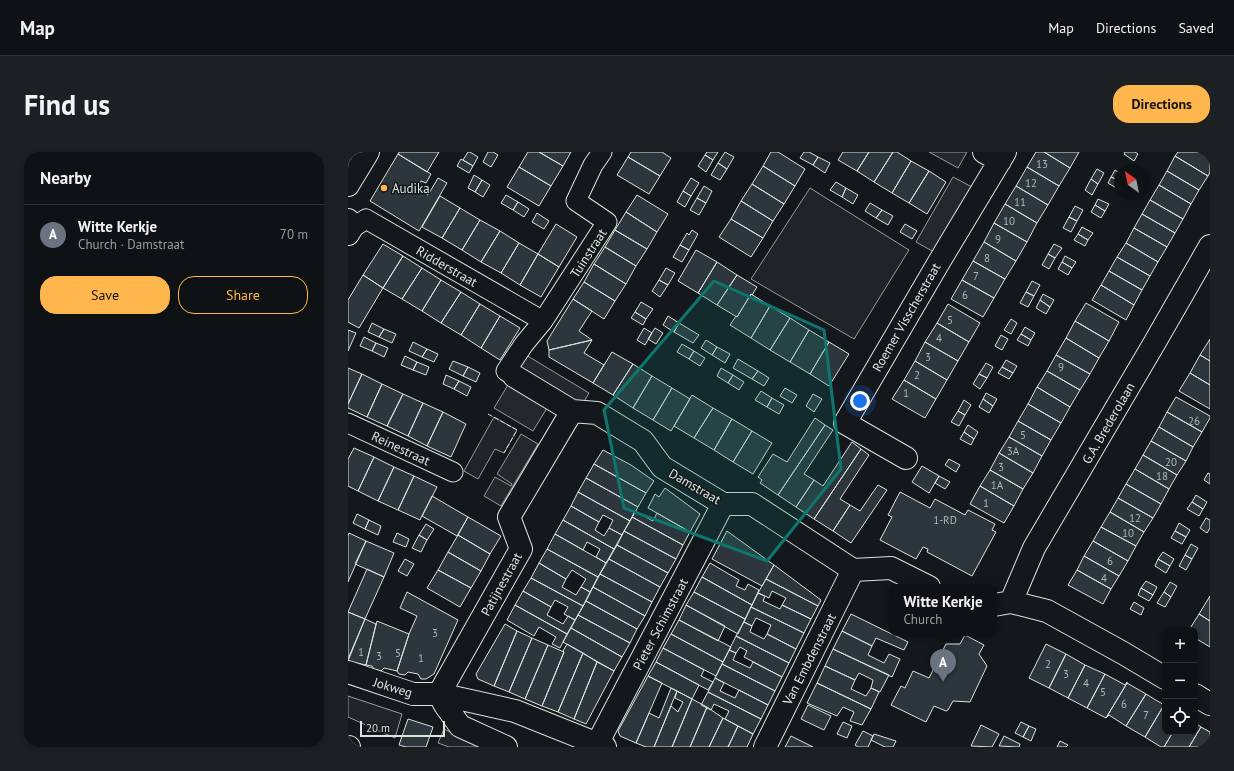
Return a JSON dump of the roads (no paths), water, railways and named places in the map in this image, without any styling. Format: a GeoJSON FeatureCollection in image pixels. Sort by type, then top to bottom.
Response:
{"type":"FeatureCollection","features":[{"type":"Feature","properties":{"kind":"street"},"geometry":{"type":"LineString","coordinates":[[348,185],[368,152]]}},
{"type":"Feature","properties":{"kind":"street","name":"Tuinstraat"},"geometry":{"type":"LineString","coordinates":[[544,321],[607,222],[576,201],[602,152]]}},
{"type":"Feature","properties":{"kind":"street","name":"Roemer Visscherstraat"},"geometry":{"type":"LineString","coordinates":[[906,458],[845,423],[939,262],[997,155]]}},
{"type":"Feature","properties":{"kind":"street","name":"Ridderstraat"},"geometry":{"type":"LineString","coordinates":[[349,228],[366,219],[544,321]]}},
{"type":"Feature","properties":{"kind":"street","name":"G.A. Brederolaan"},"geometry":{"type":"LineString","coordinates":[[1002,604],[1210,246]]}},
{"type":"Feature","properties":{"kind":"street","name":"Damstraat"},"geometry":{"type":"LineString","coordinates":[[544,321],[524,344],[506,371],[572,411],[598,413],[643,441],[662,467],[723,504],[752,504],[853,570]]}},
{"type":"Feature","properties":{"kind":"street","name":"Patijnestraat"},"geometry":{"type":"LineString","coordinates":[[440,694],[521,549],[509,517],[572,411]]}},
{"type":"Feature","properties":{"kind":"street","name":"Reinestraat"},"geometry":{"type":"LineString","coordinates":[[348,423],[453,472]]}},
{"type":"Feature","properties":{"kind":"street","name":"Pieter Schimstraat"},"geometry":{"type":"LineString","coordinates":[[601,745],[723,504]]}},
{"type":"Feature","properties":{"kind":"street"},"geometry":{"type":"LineString","coordinates":[[853,570],[891,568],[924,584]]}},
{"type":"Feature","properties":{"kind":"street","name":"Van Embdenstraat"},"geometry":{"type":"LineString","coordinates":[[765,747],[853,570]]}},
{"type":"Feature","properties":{"kind":"street"},"geometry":{"type":"LineString","coordinates":[[1002,604],[1046,611],[1162,676]]}},
{"type":"Feature","properties":{"kind":"street","name":"Jokweg"},"geometry":{"type":"LineString","coordinates":[[348,672],[414,694],[440,694],[515,711],[601,745]]}},
{"type":"Feature","properties":{"kind":"street"},"geometry":{"type":"LineString","coordinates":[[440,694],[445,705],[460,726],[506,747]]}},
{"type":"Feature","properties":{"kind":"street"},"geometry":{"type":"LineString","coordinates":[[1198,697],[1210,704]]}},
{"type":"Feature","properties":{"kind":"place","name":"Audika"},"geometry":{"type":"Point","coordinates":[384,188]}},
{"type":"Feature","properties":{"kind":"place","name":"Witte Kerkje"},"geometry":{"type":"Point","coordinates":[943,682]}}]}
